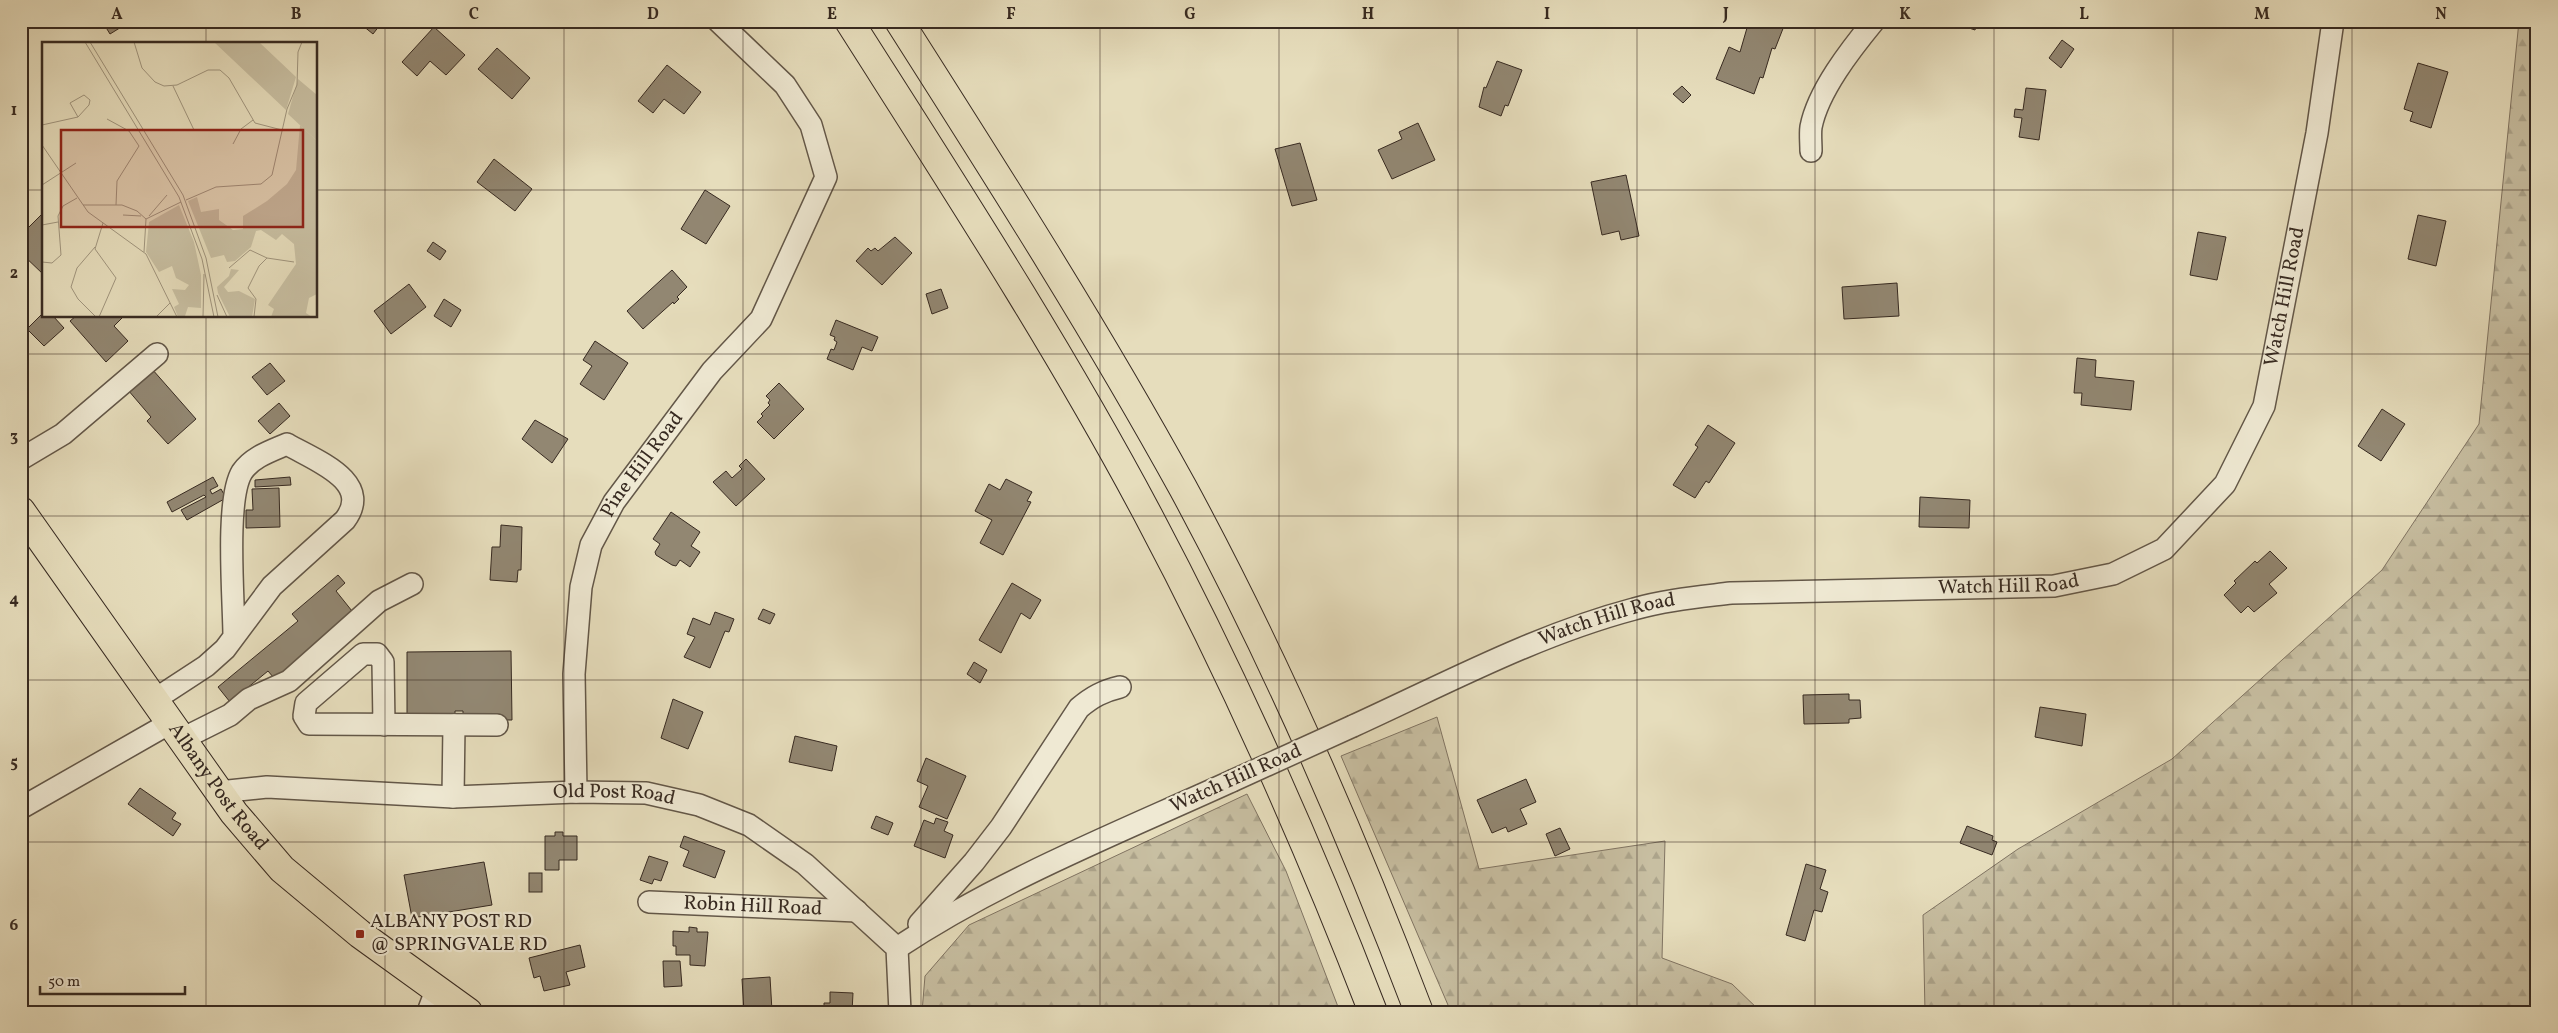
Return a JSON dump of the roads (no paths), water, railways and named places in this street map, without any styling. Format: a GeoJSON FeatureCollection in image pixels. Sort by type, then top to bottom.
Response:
{"type":"FeatureCollection","features":[{"type":"Feature","properties":{"kind":"main road"},"geometry":{"type":"LineString","coordinates":[[849,21],[1026,303],[1146,512],[1214,644],[1276,776],[1373,1012]]}},
{"type":"Feature","properties":{"kind":"main road"},"geometry":{"type":"LineString","coordinates":[[899,21],[1062,280],[1184,491],[1252,624],[1315,758],[1419,1012]]}},
{"type":"Feature","properties":{"kind":"main road","name":"Albany Post Road"},"geometry":{"type":"LineString","coordinates":[[21,511],[234,813],[282,869],[360,934],[432,1000],[468,1012]]}},
{"type":"Feature","properties":{"kind":"street","name":"Pine Hill Road"},"geometry":{"type":"LineString","coordinates":[[576,792],[574,674],[580,587],[591,545],[614,502],[706,378],[761,319],[826,177],[811,125],[785,85],[718,21]]}},
{"type":"Feature","properties":{"kind":"street"},"geometry":{"type":"LineString","coordinates":[[1811,150],[1811,128],[1819,103],[1855,44],[1874,21]]}},
{"type":"Feature","properties":{"kind":"street","name":"Watch Hill Road"},"geometry":{"type":"LineString","coordinates":[[896,948],[972,901],[1012,881],[1542,640],[1635,608],[1685,598],[1731,593],[2054,586],[2114,574],[2164,549],[2225,484],[2264,406],[2317,133],[2333,21]]}},
{"type":"Feature","properties":{"kind":"street"},"geometry":{"type":"LineString","coordinates":[[21,459],[63,434],[158,354]]}},
{"type":"Feature","properties":{"kind":"street"},"geometry":{"type":"LineString","coordinates":[[154,700],[206,666],[225,649],[234,637],[272,586],[345,520],[353,509],[354,496],[344,477],[287,444],[253,459],[241,473],[232,508],[234,637]]}},
{"type":"Feature","properties":{"kind":"street"},"geometry":{"type":"LineString","coordinates":[[21,808],[176,731],[230,714],[249,699],[289,681],[379,601],[412,584]]}},
{"type":"Feature","properties":{"kind":"street"},"geometry":{"type":"LineString","coordinates":[[384,724],[382,662],[377,654],[363,654],[306,703],[304,716],[309,724],[497,726]]}},
{"type":"Feature","properties":{"kind":"street"},"geometry":{"type":"LineString","coordinates":[[900,1012],[896,948],[947,894],[980,855],[1001,827],[1079,708],[1098,694],[1120,687]]}},
{"type":"Feature","properties":{"kind":"street"},"geometry":{"type":"LineString","coordinates":[[453,797],[454,725]]}},
{"type":"Feature","properties":{"kind":"street","name":"Old Post Road"},"geometry":{"type":"LineString","coordinates":[[219,792],[267,786],[453,797],[576,792],[646,793],[699,805],[749,825],[805,864],[896,948]]}},
{"type":"Feature","properties":{"kind":"street","name":"Robin Hill Road"},"geometry":{"type":"LineString","coordinates":[[649,902],[856,911]]}},
{"type":"Feature","properties":{"kind":"place","name":"ALBANY POST RD @ SPRINGVALE RD"},"geometry":{"type":"Point","coordinates":[360,934]}}]}
